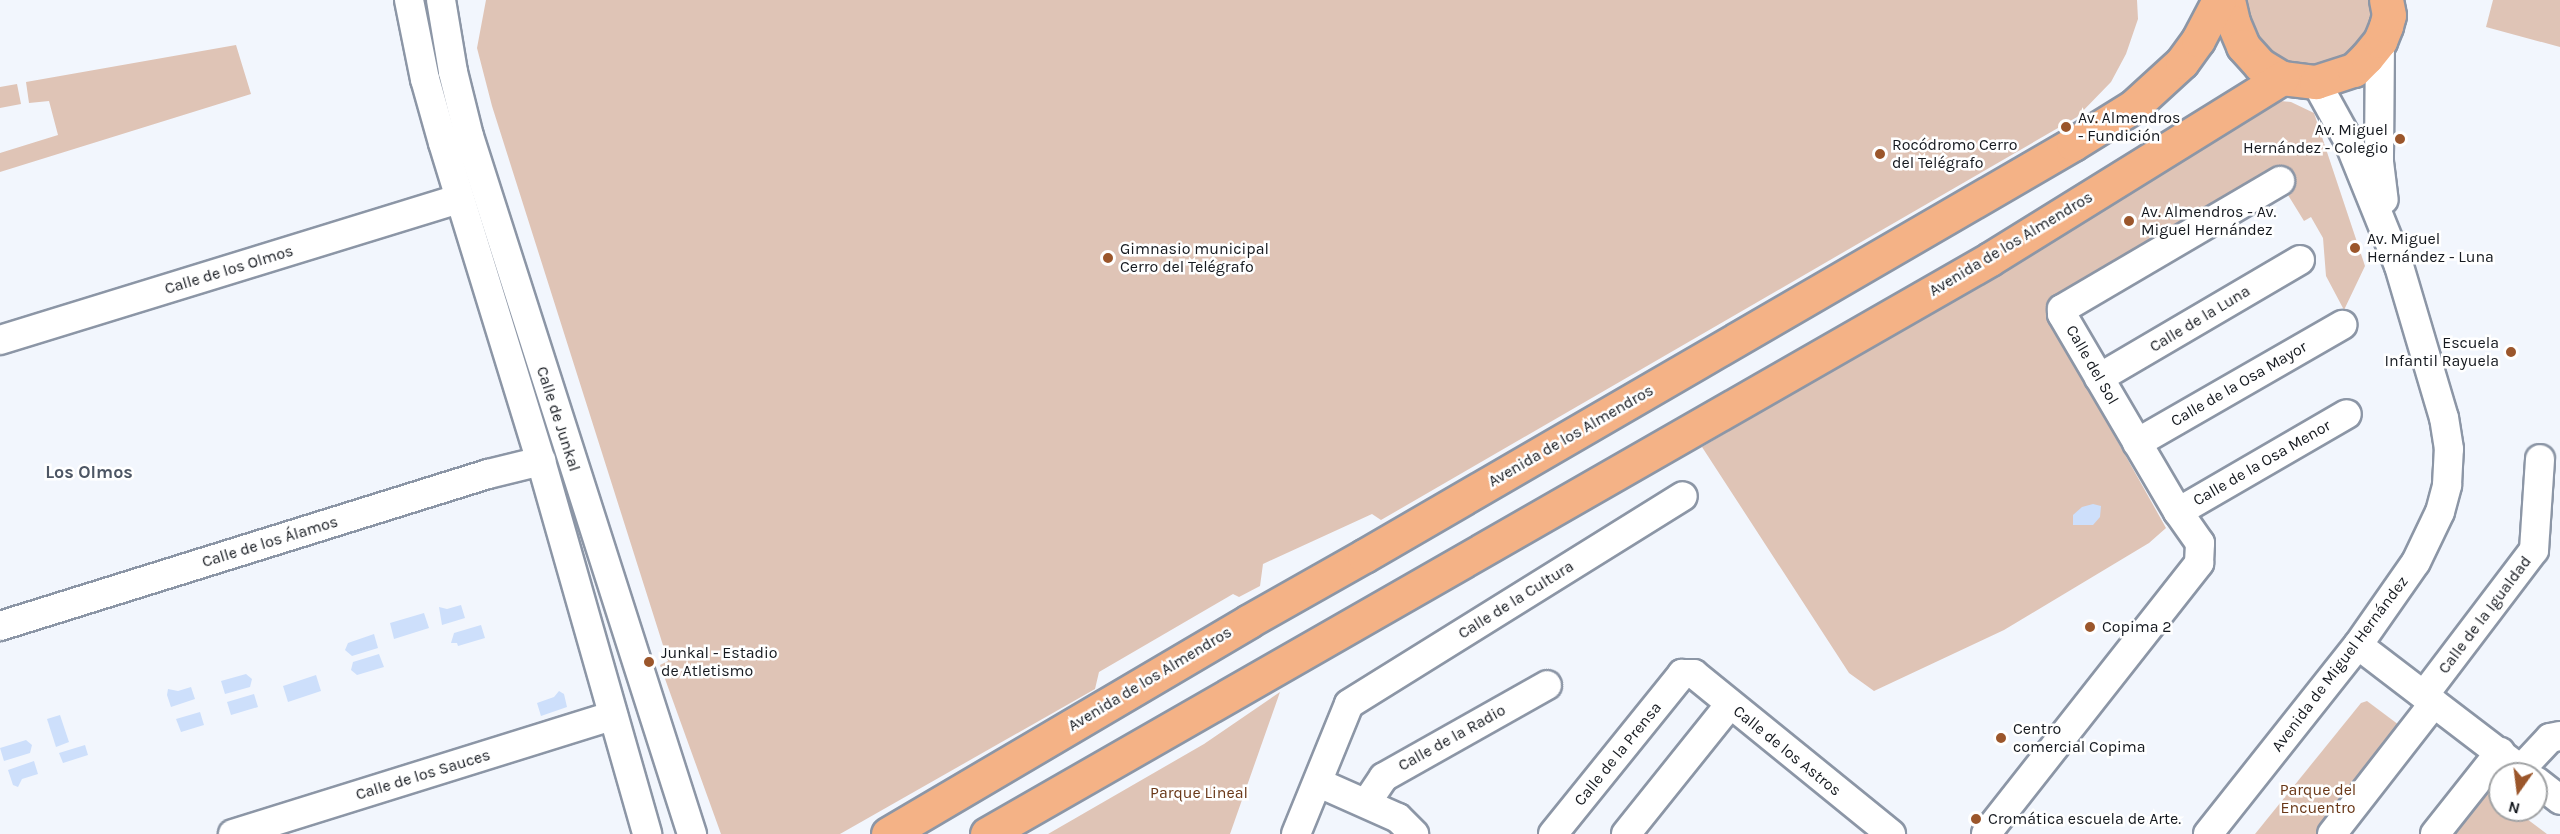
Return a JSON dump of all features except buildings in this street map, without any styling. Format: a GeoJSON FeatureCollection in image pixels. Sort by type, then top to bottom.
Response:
{"type":"FeatureCollection","features":[{"type":"Feature","properties":{"kind":"main road","name":"Avenida de los Almendros"},"geometry":{"type":"LineString","coordinates":[[888,834],[2134,106],[2182,62],[2199,40],[2219,0]]}},
{"type":"Feature","properties":{"kind":"main road"},"geometry":{"type":"LineString","coordinates":[[2228,0],[2233,22],[2243,46],[2260,65],[2282,78],[2316,82],[2354,70],[2389,14]]}},
{"type":"Feature","properties":{"kind":"main road","name":"Avenida de los Almendros"},"geometry":{"type":"LineString","coordinates":[[987,834],[1990,259],[2282,78]]}},
{"type":"Feature","properties":{"kind":"street","name":"Calle de Junkal"},"geometry":{"type":"LineString","coordinates":[[409,0],[425,79],[459,199],[541,461],[647,834]]}},
{"type":"Feature","properties":{"kind":"street","name":"Calle de Junkal"},"geometry":{"type":"LineString","coordinates":[[441,0],[453,72],[469,136],[692,834]]}},
{"type":"Feature","properties":{"kind":"street","name":"Avenida de Miguel Hernández"},"geometry":{"type":"LineString","coordinates":[[2389,14],[2379,162],[2389,238]]}},
{"type":"Feature","properties":{"kind":"street","name":"Avenida de Miguel Hernández"},"geometry":{"type":"LineString","coordinates":[[2208,834],[2358,645],[2416,562],[2440,512],[2447,485],[2449,449],[2444,418],[2389,238],[2348,140],[2316,82]]}},
{"type":"Feature","properties":{"kind":"street","name":"Calle del Sol"},"geometry":{"type":"LineString","coordinates":[[1986,834],[2199,563],[2200,543],[2178,513],[2062,314],[2066,305],[2280,182]]}},
{"type":"Feature","properties":{"kind":"street","name":"Calle de los Olmos"},"geometry":{"type":"LineString","coordinates":[[0,340],[459,199]]}},
{"type":"Feature","properties":{"kind":"street","name":"Calle de la Luna"},"geometry":{"type":"LineString","coordinates":[[2099,378],[2300,260]]}},
{"type":"Feature","properties":{"kind":"street","name":"Calle de la Osa Mayor"},"geometry":{"type":"LineString","coordinates":[[2137,443],[2342,325]]}},
{"type":"Feature","properties":{"kind":"street","name":"Calle de la Osa Menor"},"geometry":{"type":"LineString","coordinates":[[2178,513],[2347,414]]}},
{"type":"Feature","properties":{"kind":"street","name":"Calle de la Igualdad"},"geometry":{"type":"LineString","coordinates":[[2332,834],[2534,550],[2540,459]]}},
{"type":"Feature","properties":{"kind":"street","name":"Calle de los Álamos"},"geometry":{"type":"LineString","coordinates":[[0,626],[488,474],[541,461]]}},
{"type":"Feature","properties":{"kind":"street","name":"Calle de la Cultura"},"geometry":{"type":"LineString","coordinates":[[1319,783],[1349,704],[1683,496]]}},
{"type":"Feature","properties":{"kind":"street"},"geometry":{"type":"LineString","coordinates":[[2358,645],[2512,762]]}},
{"type":"Feature","properties":{"kind":"street","name":"Calle de los Astros"},"geometry":{"type":"LineString","coordinates":[[1683,674],[1694,674],[1874,829]]}},
{"type":"Feature","properties":{"kind":"street","name":"Calle de la Prensa"},"geometry":{"type":"LineString","coordinates":[[1553,834],[1683,674]]}},
{"type":"Feature","properties":{"kind":"street","name":"Calle de la Radio"},"geometry":{"type":"LineString","coordinates":[[1367,802],[1384,777],[1547,685]]}},
{"type":"Feature","properties":{"kind":"street"},"geometry":{"type":"LineString","coordinates":[[1626,834],[1730,704]]}},
{"type":"Feature","properties":{"kind":"street","name":"Calle de los Sauces"},"geometry":{"type":"LineString","coordinates":[[233,834],[614,716]]}},
{"type":"Feature","properties":{"kind":"street"},"geometry":{"type":"LineString","coordinates":[[2528,762],[2550,738],[2560,736]]}},
{"type":"Feature","properties":{"kind":"street"},"geometry":{"type":"LineString","coordinates":[[1296,834],[1319,783],[1367,802],[1398,818],[1414,834]]}},
{"type":"Feature","properties":{"kind":"street"},"geometry":{"type":"LineString","coordinates":[[2548,790],[2560,800]]}},
{"type":"Feature","properties":{"kind":"street"},"geometry":{"type":"LineString","coordinates":[[2435,834],[2488,794]]}},
{"type":"Feature","properties":{"kind":"green space"},"geometry":{"type":"Polygon","coordinates":[[[486,0],[2137,0],[2138,19],[2126,54],[2111,82],[2077,117],[1381,520],[1372,514],[1263,564],[1260,586],[1239,597],[1233,594],[1099,672],[1095,689],[840,834],[721,834],[660,665],[668,661],[492,106],[477,48],[486,0]]]}},
{"type":"Feature","properties":{"kind":"green space"},"geometry":{"type":"Polygon","coordinates":[[[2244,0],[2373,0],[2373,10],[2368,31],[2355,49],[2337,62],[2316,68],[2293,66],[2274,59],[2248,28],[2244,0]]]}},
{"type":"Feature","properties":{"kind":"green space"},"geometry":{"type":"Polygon","coordinates":[[[2493,0],[2560,0],[2560,47],[2486,27],[2493,0]]]}},
{"type":"Feature","properties":{"kind":"green space"},"geometry":{"type":"Polygon","coordinates":[[[236,45],[251,94],[0,172],[0,153],[58,135],[49,101],[29,103],[26,82],[236,45]]]}},
{"type":"Feature","properties":{"kind":"green space"},"geometry":{"type":"Polygon","coordinates":[[[17,84],[21,104],[0,108],[0,87],[17,84]]]}},
{"type":"Feature","properties":{"kind":"green space"},"geometry":{"type":"Polygon","coordinates":[[[2270,100],[2291,102],[2314,113],[2365,266],[2344,310],[2326,276],[2323,238],[2311,217],[2304,221],[2285,190],[2051,322],[2166,528],[2149,543],[2004,630],[1874,691],[1849,673],[1702,447],[2050,240],[2270,100]]]}},
{"type":"Feature","properties":{"kind":"green space","name":"Parque Lineal"},"geometry":{"type":"Polygon","coordinates":[[[1280,692],[1230,834],[1048,834],[1204,744],[1280,692]]]}},
{"type":"Feature","properties":{"kind":"green space","name":"Parque del Encuentro"},"geometry":{"type":"Polygon","coordinates":[[[2367,701],[2407,731],[2325,834],[2255,834],[2361,703],[2367,701]]]}},
{"type":"Feature","properties":{"kind":"green space"},"geometry":{"type":"Polygon","coordinates":[[[2482,785],[2488,790],[2488,822],[2531,822],[2547,834],[2446,834],[2482,785]]]}},
{"type":"Feature","properties":{"kind":"water"},"geometry":{"type":"Polygon","coordinates":[[[2093,504],[2101,506],[2100,517],[2093,525],[2073,525],[2073,515],[2082,507],[2093,504]]]}},
{"type":"Feature","properties":{"kind":"water"},"geometry":{"type":"Polygon","coordinates":[[[461,605],[465,618],[442,625],[439,607],[447,609],[461,605]]]}},
{"type":"Feature","properties":{"kind":"water"},"geometry":{"type":"Polygon","coordinates":[[[424,613],[429,628],[394,639],[390,623],[424,613]]]}},
{"type":"Feature","properties":{"kind":"water"},"geometry":{"type":"Polygon","coordinates":[[[481,625],[485,638],[458,646],[457,643],[451,643],[454,633],[481,625]]]}},
{"type":"Feature","properties":{"kind":"water"},"geometry":{"type":"Polygon","coordinates":[[[374,634],[378,648],[352,656],[345,650],[348,643],[374,634]]]}},
{"type":"Feature","properties":{"kind":"water"},"geometry":{"type":"Polygon","coordinates":[[[379,654],[384,667],[357,675],[351,670],[353,662],[379,654]]]}},
{"type":"Feature","properties":{"kind":"water"},"geometry":{"type":"Polygon","coordinates":[[[246,674],[252,679],[250,687],[225,694],[221,681],[246,674]]]}},
{"type":"Feature","properties":{"kind":"water"},"geometry":{"type":"Polygon","coordinates":[[[316,675],[321,691],[288,702],[283,686],[316,675]]]}},
{"type":"Feature","properties":{"kind":"water"},"geometry":{"type":"Polygon","coordinates":[[[191,687],[195,699],[171,707],[167,695],[168,689],[178,691],[191,687]]]}},
{"type":"Feature","properties":{"kind":"water"},"geometry":{"type":"Polygon","coordinates":[[[559,691],[564,694],[567,707],[541,716],[537,703],[554,697],[559,691]]]}},
{"type":"Feature","properties":{"kind":"water"},"geometry":{"type":"Polygon","coordinates":[[[254,694],[258,707],[231,715],[227,702],[254,694]]]}},
{"type":"Feature","properties":{"kind":"water"},"geometry":{"type":"Polygon","coordinates":[[[200,712],[204,725],[181,732],[176,719],[200,712]]]}},
{"type":"Feature","properties":{"kind":"water"},"geometry":{"type":"Polygon","coordinates":[[[60,715],[69,742],[56,747],[47,719],[60,715]]]}},
{"type":"Feature","properties":{"kind":"water"},"geometry":{"type":"Polygon","coordinates":[[[26,740],[32,745],[30,753],[4,761],[0,748],[26,740]]]}},
{"type":"Feature","properties":{"kind":"water"},"geometry":{"type":"Polygon","coordinates":[[[85,745],[88,755],[63,763],[59,753],[85,745]]]}},
{"type":"Feature","properties":{"kind":"water"},"geometry":{"type":"Polygon","coordinates":[[[34,761],[38,774],[22,779],[18,787],[13,785],[8,770],[34,761]]]}},
{"type":"Feature","properties":{"kind":"place","name":"Av. Almendros - Fundición"},"geometry":{"type":"Point","coordinates":[2066,127]}},
{"type":"Feature","properties":{"kind":"place","name":"Av. Miguel Hernández - Colegio"},"geometry":{"type":"Point","coordinates":[2400,139]}},
{"type":"Feature","properties":{"kind":"place","name":"Rocódromo Cerro del Telégrafo"},"geometry":{"type":"Point","coordinates":[1880,154]}},
{"type":"Feature","properties":{"kind":"place","name":"Av. Almendros - Av. Miguel Hernández"},"geometry":{"type":"Point","coordinates":[2129,221]}},
{"type":"Feature","properties":{"kind":"place","name":"Av. Miguel Hernández - Luna"},"geometry":{"type":"Point","coordinates":[2355,248]}},
{"type":"Feature","properties":{"kind":"place","name":"Gimnasio municipal Cerro del Telégrafo"},"geometry":{"type":"Point","coordinates":[1108,258]}},
{"type":"Feature","properties":{"kind":"place","name":"Escuela Infantil Rayuela"},"geometry":{"type":"Point","coordinates":[2511,352]}},
{"type":"Feature","properties":{"kind":"place","name":"Copima 2"},"geometry":{"type":"Point","coordinates":[2090,627]}},
{"type":"Feature","properties":{"kind":"place","name":"Junkal - Estadio de Atletismo"},"geometry":{"type":"Point","coordinates":[649,662]}},
{"type":"Feature","properties":{"kind":"place","name":"Centro comercial Copima"},"geometry":{"type":"Point","coordinates":[2001,738]}},
{"type":"Feature","properties":{"kind":"place","name":"Cromática escuela de Arte."},"geometry":{"type":"Point","coordinates":[1976,819]}},
{"type":"Feature","properties":{"kind":"district","name":"Los Olmos"},"geometry":{"type":"Point","coordinates":[89,472]}}]}
